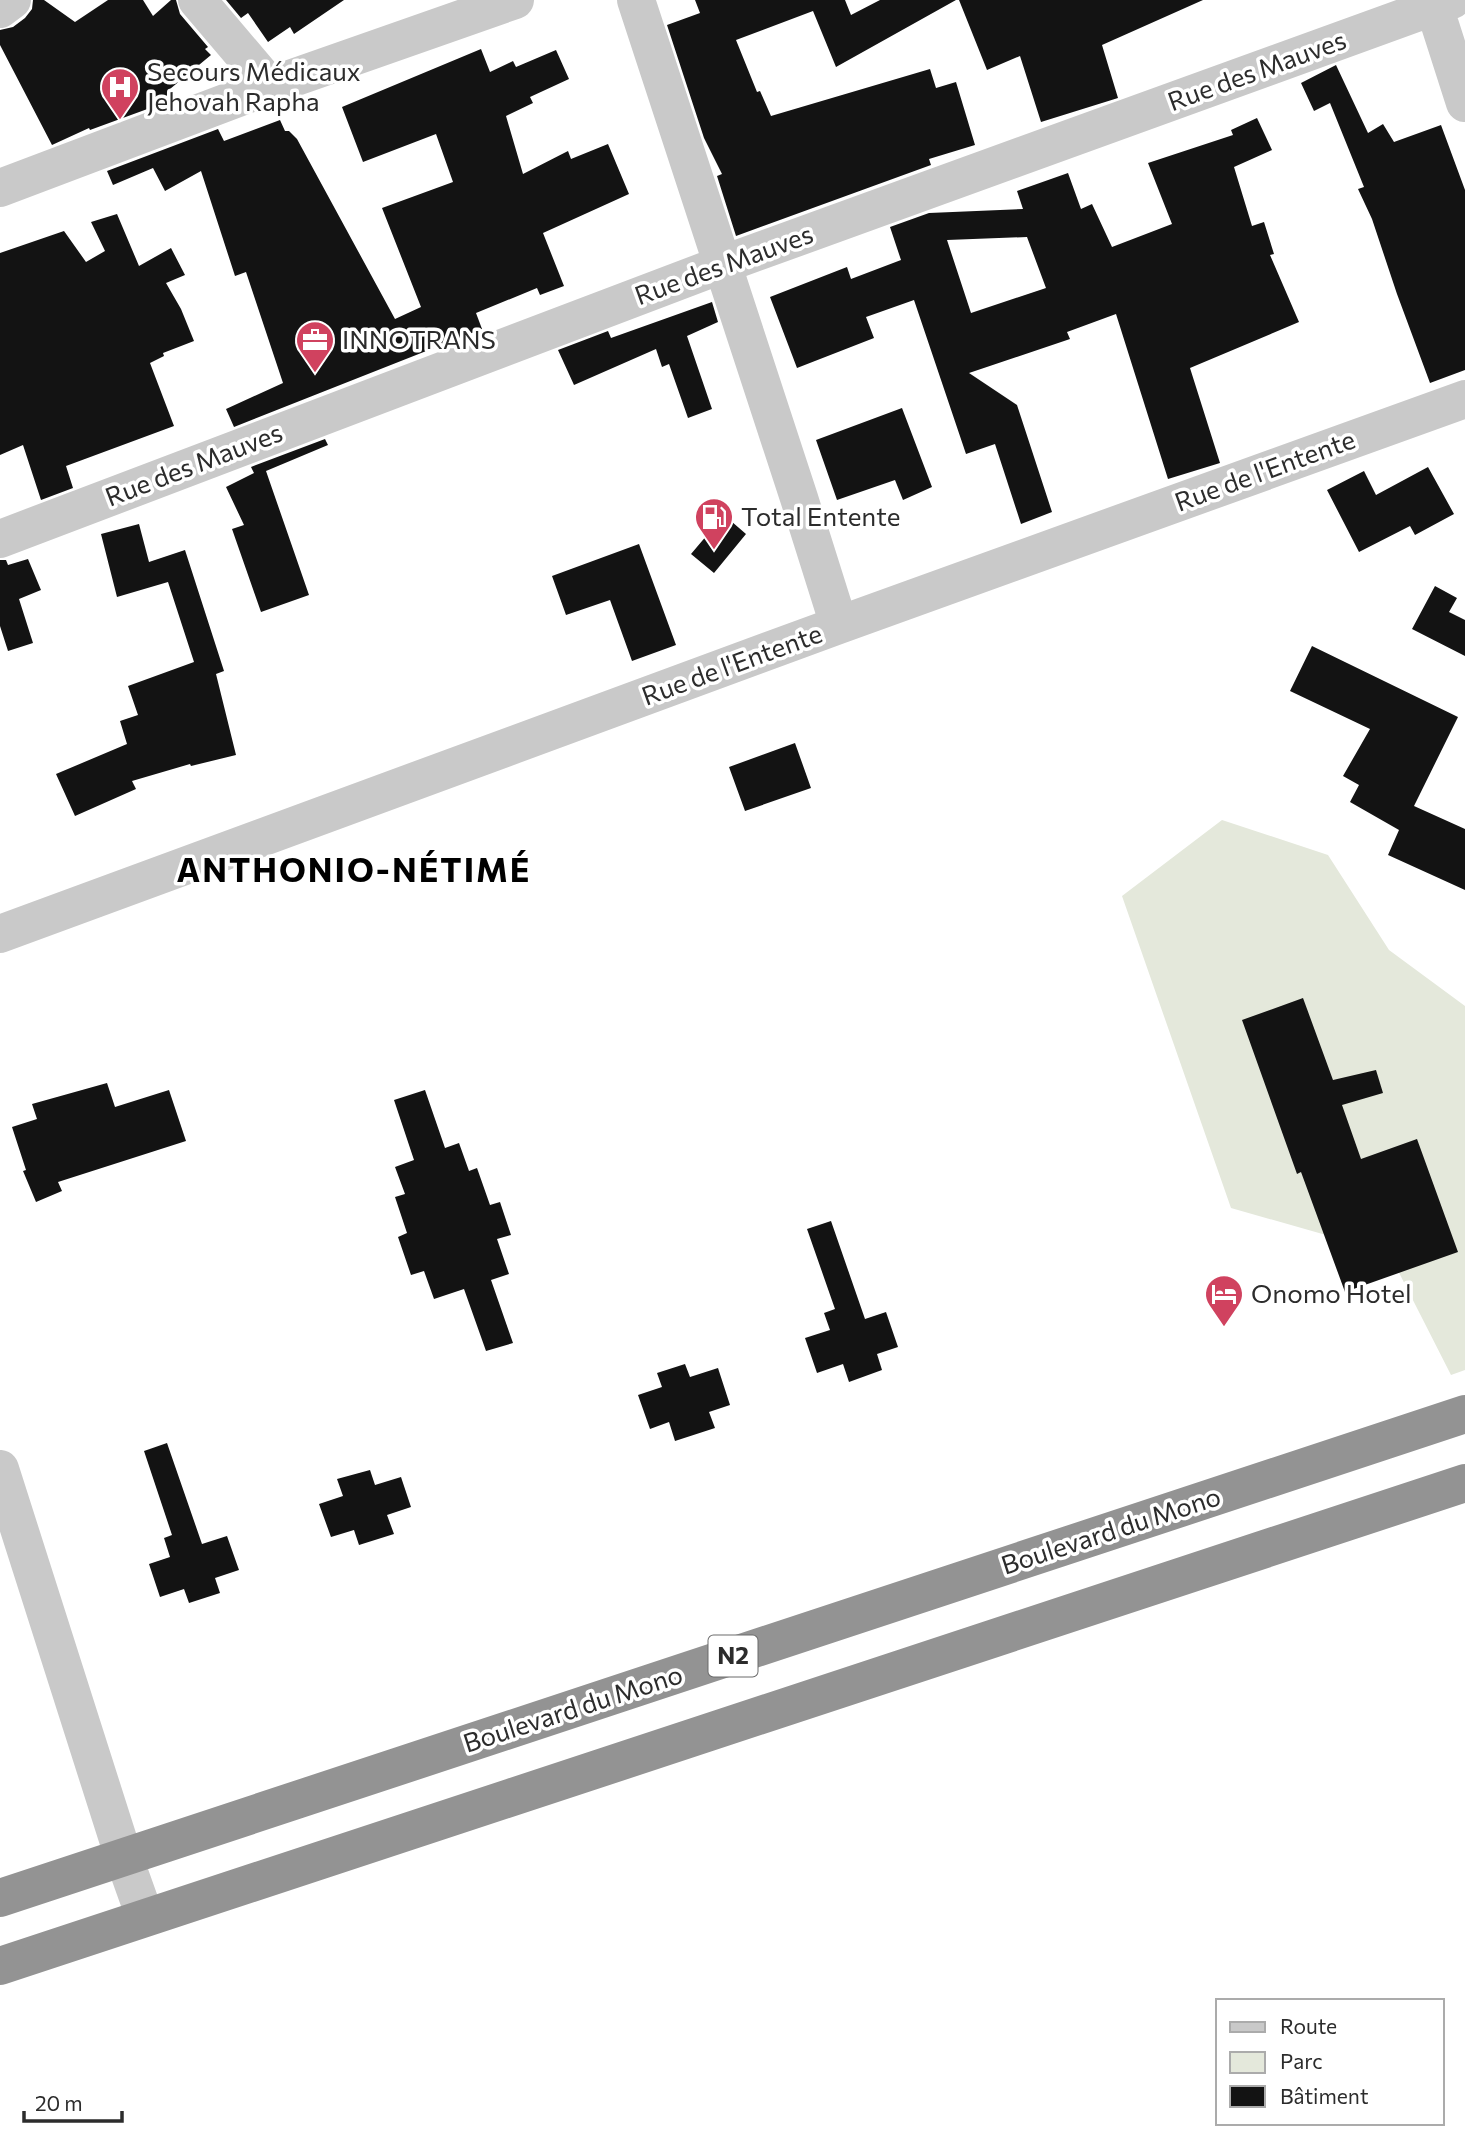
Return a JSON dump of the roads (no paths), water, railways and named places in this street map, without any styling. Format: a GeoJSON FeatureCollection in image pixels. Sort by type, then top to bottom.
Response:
{"type":"FeatureCollection","features":[{"type":"Feature","properties":{"kind":"highway","name":"Boulevard du Mono"},"geometry":{"type":"LineString","coordinates":[[0,1898],[1465,1414]]}},
{"type":"Feature","properties":{"kind":"highway","name":"N2"},"geometry":{"type":"LineString","coordinates":[[0,1966],[1465,1483]]}},
{"type":"Feature","properties":{"kind":"street"},"geometry":{"type":"LineString","coordinates":[[0,9],[12,0]]}},
{"type":"Feature","properties":{"kind":"street"},"geometry":{"type":"LineString","coordinates":[[197,0],[270,86]]}},
{"type":"Feature","properties":{"kind":"street"},"geometry":{"type":"LineString","coordinates":[[0,188],[270,86],[515,0]]}},
{"type":"Feature","properties":{"kind":"street"},"geometry":{"type":"LineString","coordinates":[[636,0],[721,265],[800,498],[839,625]]}},
{"type":"Feature","properties":{"kind":"street"},"geometry":{"type":"LineString","coordinates":[[1439,2],[1465,103]]}},
{"type":"Feature","properties":{"kind":"street","name":"Rue des Mauves"},"geometry":{"type":"LineString","coordinates":[[0,539],[721,265],[1439,2]]}},
{"type":"Feature","properties":{"kind":"street","name":"Rue de l'Entente"},"geometry":{"type":"LineString","coordinates":[[0,934],[839,625],[1465,400]]}},
{"type":"Feature","properties":{"kind":"street"},"geometry":{"type":"LineString","coordinates":[[0,1469],[145,1917]]}},
{"type":"Feature","properties":{"kind":"place","name":"Secours Médicaux Jehovah Rapha"},"geometry":{"type":"Point","coordinates":[120,121]}},
{"type":"Feature","properties":{"kind":"place","name":"INNOTRANS"},"geometry":{"type":"Point","coordinates":[315,374]}},
{"type":"Feature","properties":{"kind":"place","name":"Total Entente"},"geometry":{"type":"Point","coordinates":[714,551]}},
{"type":"Feature","properties":{"kind":"place","name":"Onomo Hotel"},"geometry":{"type":"Point","coordinates":[1224,1328]}},
{"type":"Feature","properties":{"kind":"district","name":"ANTHONIO-NÉTIMÉ"},"geometry":{"type":"Point","coordinates":[354,870]}}]}
